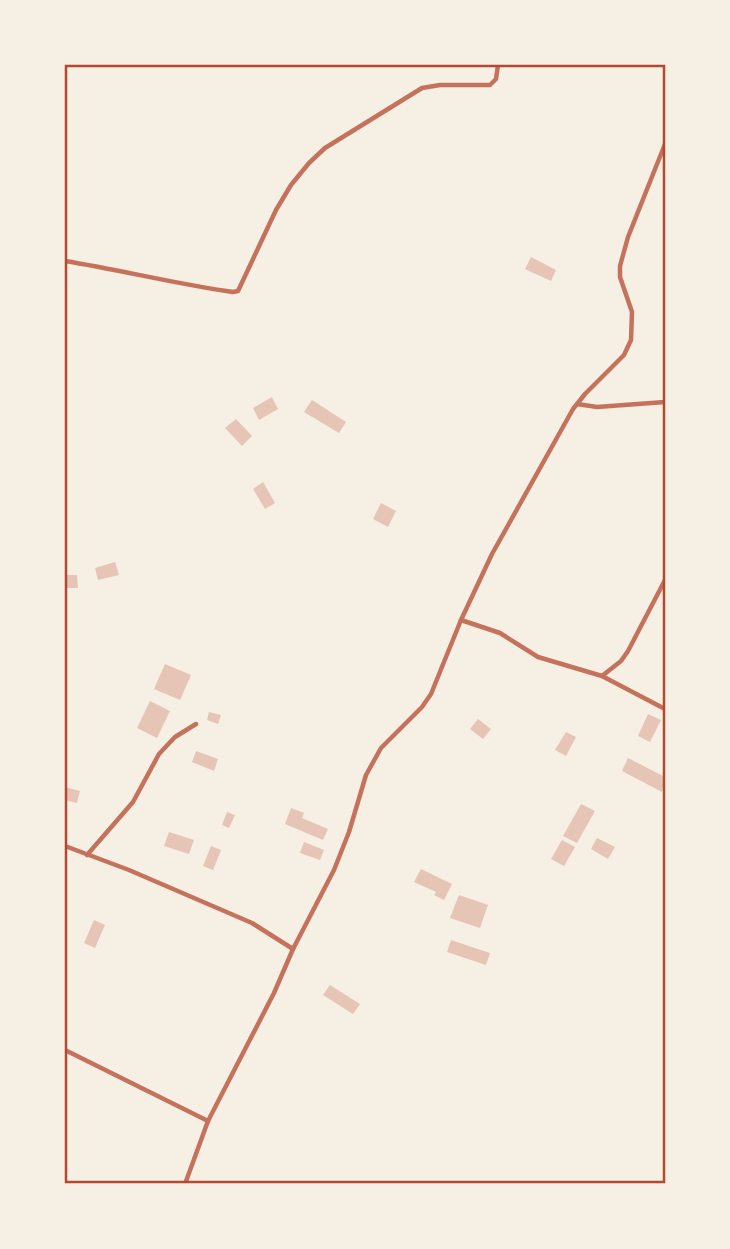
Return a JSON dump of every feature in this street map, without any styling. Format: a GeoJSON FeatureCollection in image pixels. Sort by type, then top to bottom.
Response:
{"type":"FeatureCollection","features":[{"type":"Feature","properties":{"kind":"street"},"geometry":{"type":"LineString","coordinates":[[65,261],[181,284],[238,291],[291,185],[325,148],[422,88],[440,85],[490,85],[496,79],[498,65]]}},
{"type":"Feature","properties":{"kind":"street"},"geometry":{"type":"LineString","coordinates":[[185,1184],[208,1121],[334,870],[366,775],[381,748],[422,707],[431,694],[492,554],[577,404],[624,355],[631,340],[632,312],[620,277],[620,266],[628,237],[665,144]]}},
{"type":"Feature","properties":{"kind":"street"},"geometry":{"type":"LineString","coordinates":[[577,404],[597,407],[665,402]]}},
{"type":"Feature","properties":{"kind":"street"},"geometry":{"type":"LineString","coordinates":[[602,676],[621,661],[634,642],[665,580]]}},
{"type":"Feature","properties":{"kind":"street"},"geometry":{"type":"LineString","coordinates":[[461,620],[500,633],[538,657],[602,676],[665,709]]}},
{"type":"Feature","properties":{"kind":"street"},"geometry":{"type":"LineString","coordinates":[[86,855],[133,802],[159,754],[176,737],[197,724]]}},
{"type":"Feature","properties":{"kind":"street"},"geometry":{"type":"LineString","coordinates":[[65,846],[129,870],[252,923],[293,949]]}},
{"type":"Feature","properties":{"kind":"street"},"geometry":{"type":"LineString","coordinates":[[65,1050],[208,1121]]}},
{"type":"Feature","properties":{"kind":"building"},"geometry":{"type":"Polygon","coordinates":[[[531,257],[556,270],[551,281],[525,269],[531,257]]]}},
{"type":"Feature","properties":{"kind":"building"},"geometry":{"type":"Polygon","coordinates":[[[272,397],[278,409],[259,420],[253,408],[272,397]]]}},
{"type":"Feature","properties":{"kind":"building"},"geometry":{"type":"Polygon","coordinates":[[[312,400],[346,422],[339,433],[304,412],[312,400]]]}},
{"type":"Feature","properties":{"kind":"building"},"geometry":{"type":"Polygon","coordinates":[[[236,419],[252,436],[242,446],[225,428],[236,419]]]}},
{"type":"Feature","properties":{"kind":"building"},"geometry":{"type":"Polygon","coordinates":[[[263,482],[275,503],[265,509],[253,489],[263,482]]]}},
{"type":"Feature","properties":{"kind":"building"},"geometry":{"type":"Polygon","coordinates":[[[381,503],[396,511],[388,527],[373,519],[381,503]]]}},
{"type":"Feature","properties":{"kind":"building"},"geometry":{"type":"Polygon","coordinates":[[[115,562],[119,575],[98,580],[95,568],[115,562]]]}},
{"type":"Feature","properties":{"kind":"building"},"geometry":{"type":"Polygon","coordinates":[[[65,575],[77,575],[78,588],[65,588],[65,575]]]}},
{"type":"Feature","properties":{"kind":"building"},"geometry":{"type":"Polygon","coordinates":[[[165,664],[191,675],[180,700],[154,689],[165,664]]]}},
{"type":"Feature","properties":{"kind":"building"},"geometry":{"type":"Polygon","coordinates":[[[150,701],[170,711],[157,738],[137,728],[150,701]]]}},
{"type":"Feature","properties":{"kind":"building"},"geometry":{"type":"Polygon","coordinates":[[[209,712],[221,715],[218,724],[207,720],[209,712]]]}},
{"type":"Feature","properties":{"kind":"building"},"geometry":{"type":"Polygon","coordinates":[[[648,714],[661,720],[650,742],[638,736],[648,714]]]}},
{"type":"Feature","properties":{"kind":"building"},"geometry":{"type":"Polygon","coordinates":[[[478,719],[491,729],[483,739],[470,729],[478,719]]]}},
{"type":"Feature","properties":{"kind":"building"},"geometry":{"type":"Polygon","coordinates":[[[566,732],[576,737],[566,756],[555,750],[566,732]]]}},
{"type":"Feature","properties":{"kind":"building"},"geometry":{"type":"Polygon","coordinates":[[[196,751],[218,759],[214,771],[192,762],[196,751]]]}},
{"type":"Feature","properties":{"kind":"building"},"geometry":{"type":"Polygon","coordinates":[[[628,758],[665,777],[662,792],[622,771],[628,758]]]}},
{"type":"Feature","properties":{"kind":"building"},"geometry":{"type":"Polygon","coordinates":[[[65,787],[80,791],[77,803],[65,800],[65,787]]]}},
{"type":"Feature","properties":{"kind":"building"},"geometry":{"type":"Polygon","coordinates":[[[581,804],[595,811],[577,843],[563,836],[581,804]]]}},
{"type":"Feature","properties":{"kind":"building"},"geometry":{"type":"Polygon","coordinates":[[[291,808],[304,813],[302,818],[328,829],[323,840],[285,824],[291,808]]]}},
{"type":"Feature","properties":{"kind":"building"},"geometry":{"type":"Polygon","coordinates":[[[227,812],[235,815],[229,828],[222,825],[227,812]]]}},
{"type":"Feature","properties":{"kind":"building"},"geometry":{"type":"Polygon","coordinates":[[[169,832],[194,840],[189,854],[164,846],[169,832]]]}},
{"type":"Feature","properties":{"kind":"building"},"geometry":{"type":"Polygon","coordinates":[[[597,838],[615,847],[608,859],[591,849],[597,838]]]}},
{"type":"Feature","properties":{"kind":"building"},"geometry":{"type":"Polygon","coordinates":[[[562,840],[575,847],[564,866],[551,859],[562,840]]]}},
{"type":"Feature","properties":{"kind":"building"},"geometry":{"type":"Polygon","coordinates":[[[304,842],[324,850],[320,860],[300,853],[304,842]]]}},
{"type":"Feature","properties":{"kind":"building"},"geometry":{"type":"Polygon","coordinates":[[[211,846],[221,850],[213,870],[203,866],[211,846]]]}},
{"type":"Feature","properties":{"kind":"building"},"geometry":{"type":"Polygon","coordinates":[[[421,869],[452,884],[444,900],[434,895],[436,892],[414,882],[421,869]]]}},
{"type":"Feature","properties":{"kind":"building"},"geometry":{"type":"Polygon","coordinates":[[[459,895],[488,905],[480,928],[450,918],[459,895]]]}},
{"type":"Feature","properties":{"kind":"building"},"geometry":{"type":"Polygon","coordinates":[[[94,920],[105,925],[95,948],[84,943],[94,920]]]}},
{"type":"Feature","properties":{"kind":"building"},"geometry":{"type":"Polygon","coordinates":[[[451,940],[490,953],[486,965],[447,952],[451,940]]]}},
{"type":"Feature","properties":{"kind":"building"},"geometry":{"type":"Polygon","coordinates":[[[330,985],[360,1004],[353,1014],[323,995],[330,985]]]}}]}
